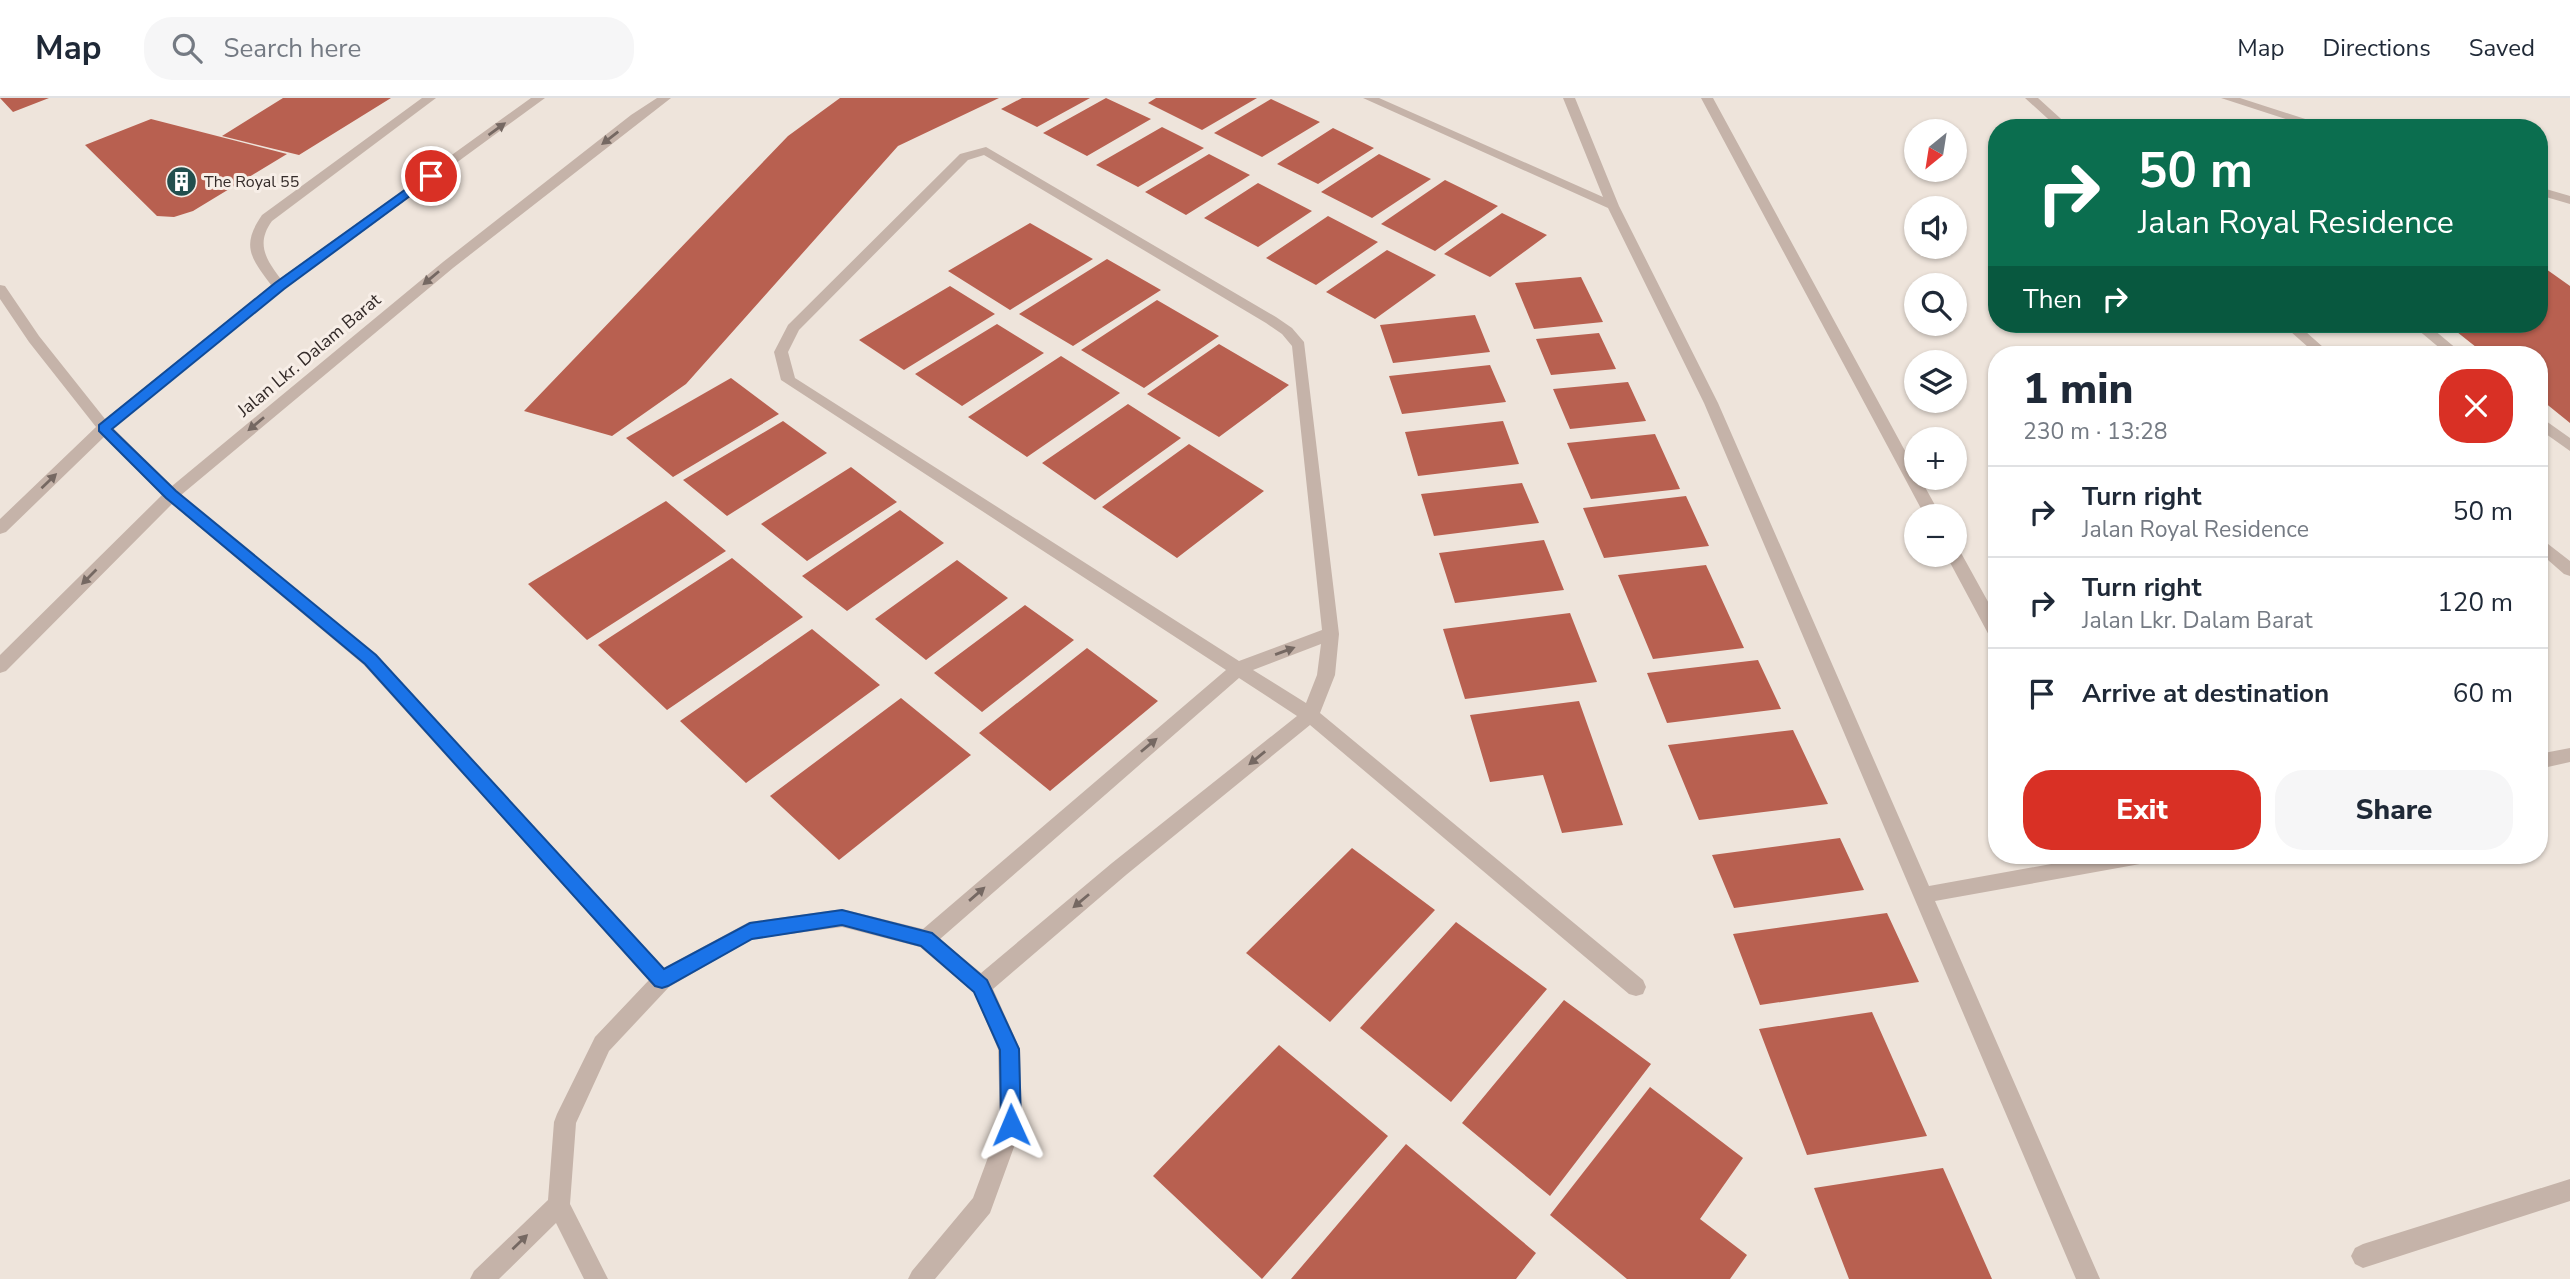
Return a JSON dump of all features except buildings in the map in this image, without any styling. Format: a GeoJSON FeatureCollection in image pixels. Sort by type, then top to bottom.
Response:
{"type":"FeatureCollection","features":[{"type":"Feature","properties":{"kind":"street"},"geometry":{"type":"LineString","coordinates":[[279,286],[256,254],[254,235],[258,228],[267,218],[338,164],[430,98]]}},
{"type":"Feature","properties":{"kind":"street"},"geometry":{"type":"LineString","coordinates":[[0,528],[104,428],[279,286],[539,98]]}},
{"type":"Feature","properties":{"kind":"street","name":"Jalan Lkr. Dalam Barat"},"geometry":{"type":"LineString","coordinates":[[0,666],[171,495],[447,265],[635,118],[665,98]]}},
{"type":"Feature","properties":{"kind":"street"},"geometry":{"type":"LineString","coordinates":[[1369,98],[1613,206]]}},
{"type":"Feature","properties":{"kind":"street"},"geometry":{"type":"LineString","coordinates":[[1570,98],[1613,206],[1711,403],[2088,1279]]}},
{"type":"Feature","properties":{"kind":"street"},"geometry":{"type":"LineString","coordinates":[[1707,98],[1927,504]]}},
{"type":"Feature","properties":{"kind":"street"},"geometry":{"type":"LineString","coordinates":[[2031,98],[2055,119]]}},
{"type":"Feature","properties":{"kind":"street"},"geometry":{"type":"LineString","coordinates":[[2227,98],[2297,119]]}},
{"type":"Feature","properties":{"kind":"street"},"geometry":{"type":"LineString","coordinates":[[981,986],[1119,869],[1310,715],[1326,675],[1331,634],[1299,345],[1287,331],[1271,320],[986,151],[964,157],[793,328],[781,352],[788,380],[1310,715],[1636,987]]}},
{"type":"Feature","properties":{"kind":"street"},"geometry":{"type":"LineString","coordinates":[[2548,194],[2570,200]]}},
{"type":"Feature","properties":{"kind":"street"},"geometry":{"type":"LineString","coordinates":[[0,289],[34,339],[104,428],[171,495],[370,660],[662,980]]}},
{"type":"Feature","properties":{"kind":"street"},"geometry":{"type":"LineString","coordinates":[[2299,333],[2315,346]]}},
{"type":"Feature","properties":{"kind":"street"},"geometry":{"type":"LineString","coordinates":[[2429,333],[2446,346]]}},
{"type":"Feature","properties":{"kind":"street"},"geometry":{"type":"LineString","coordinates":[[2548,428],[2570,446]]}},
{"type":"Feature","properties":{"kind":"street"},"geometry":{"type":"LineString","coordinates":[[2548,551],[2570,570]]}},
{"type":"Feature","properties":{"kind":"street"},"geometry":{"type":"LineString","coordinates":[[1961,567],[1988,617]]}},
{"type":"Feature","properties":{"kind":"street"},"geometry":{"type":"LineString","coordinates":[[926,939],[1239,668],[1331,634]]}},
{"type":"Feature","properties":{"kind":"street"},"geometry":{"type":"LineString","coordinates":[[2548,760],[2570,755]]}},
{"type":"Feature","properties":{"kind":"street"},"geometry":{"type":"LineString","coordinates":[[1924,895],[2087,864]]}},
{"type":"Feature","properties":{"kind":"street"},"geometry":{"type":"LineString","coordinates":[[596,1279],[559,1205],[565,1122],[602,1044],[662,980],[750,931],[842,918],[926,939],[981,986],[1009,1049],[1011,1125],[982,1205],[921,1279]]}},
{"type":"Feature","properties":{"kind":"street"},"geometry":{"type":"LineString","coordinates":[[2363,1256],[2570,1190]]}},
{"type":"Feature","properties":{"kind":"street"},"geometry":{"type":"LineString","coordinates":[[482,1279],[559,1205]]}},
{"type":"Feature","properties":{"kind":"place","name":"The Royal 55"},"geometry":{"type":"Point","coordinates":[181,182]}},
{"type":"Feature","properties":{"kind":"route"},"geometry":{"type":"LineString","coordinates":[[431,176],[279,286],[104,428],[171,495],[370,660],[662,980],[750,931],[842,918],[926,939],[981,986],[1009,1049],[1011,1125]]}}]}
